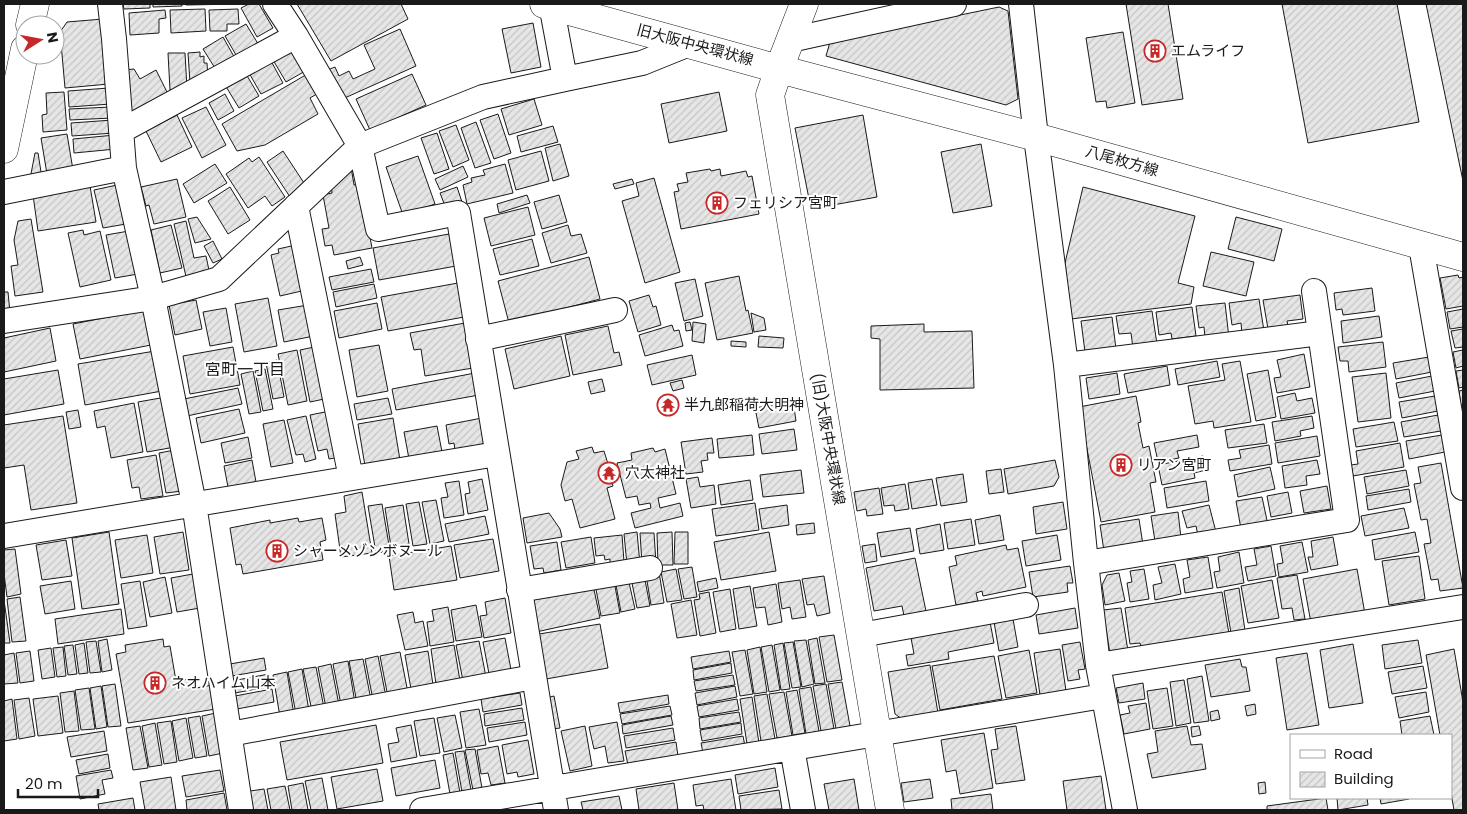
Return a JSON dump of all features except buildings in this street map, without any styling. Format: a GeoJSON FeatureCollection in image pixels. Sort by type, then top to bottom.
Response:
{"type":"FeatureCollection","features":[{"type":"Feature","properties":{"kind":"main road","name":"旧大阪中央環状線"},"geometry":{"type":"LineString","coordinates":[[549,4],[779,69]]}},
{"type":"Feature","properties":{"kind":"main road"},"geometry":{"type":"LineString","coordinates":[[779,69],[804,4]]}},
{"type":"Feature","properties":{"kind":"main road"},"geometry":{"type":"LineString","coordinates":[[4,149],[22,65]]}},
{"type":"Feature","properties":{"kind":"main road","name":"八尾枚方線"},"geometry":{"type":"LineString","coordinates":[[779,69],[1036,137],[1463,257]]}},
{"type":"Feature","properties":{"kind":"main road","name":"(旧)大阪中央環状線"},"geometry":{"type":"LineString","coordinates":[[779,69],[770,95],[890,810]]}},
{"type":"Feature","properties":{"kind":"street"},"geometry":{"type":"LineString","coordinates":[[110,4],[124,168],[153,298],[194,504],[241,810]]}},
{"type":"Feature","properties":{"kind":"street"},"geometry":{"type":"LineString","coordinates":[[275,4],[296,36],[360,146],[378,229],[458,213],[554,799]]}},
{"type":"Feature","properties":{"kind":"street"},"geometry":{"type":"LineString","coordinates":[[549,4],[565,78]]}},
{"type":"Feature","properties":{"kind":"street"},"geometry":{"type":"LineString","coordinates":[[790,40],[954,4]]}},
{"type":"Feature","properties":{"kind":"street"},"geometry":{"type":"LineString","coordinates":[[1021,4],[1036,137],[1066,365],[1098,665],[1125,810]]}},
{"type":"Feature","properties":{"kind":"street"},"geometry":{"type":"LineString","coordinates":[[121,131],[296,36]]}},
{"type":"Feature","properties":{"kind":"street"},"geometry":{"type":"LineString","coordinates":[[4,321],[153,298],[219,279],[360,146],[483,96],[642,63],[689,44]]}},
{"type":"Feature","properties":{"kind":"street"},"geometry":{"type":"LineString","coordinates":[[4,192],[124,168]]}},
{"type":"Feature","properties":{"kind":"street"},"geometry":{"type":"LineString","coordinates":[[296,206],[351,478]]}},
{"type":"Feature","properties":{"kind":"street"},"geometry":{"type":"LineString","coordinates":[[1421,246],[1463,488]]}},
{"type":"Feature","properties":{"kind":"street"},"geometry":{"type":"LineString","coordinates":[[1086,563],[1347,520],[1314,291]]}},
{"type":"Feature","properties":{"kind":"street"},"geometry":{"type":"LineString","coordinates":[[478,339],[615,310]]}},
{"type":"Feature","properties":{"kind":"street"},"geometry":{"type":"LineString","coordinates":[[1066,365],[1320,333]]}},
{"type":"Feature","properties":{"kind":"street"},"geometry":{"type":"LineString","coordinates":[[4,536],[497,454]]}},
{"type":"Feature","properties":{"kind":"street"},"geometry":{"type":"LineString","coordinates":[[519,590],[650,568]]}},
{"type":"Feature","properties":{"kind":"street"},"geometry":{"type":"LineString","coordinates":[[861,635],[1026,604]]}},
{"type":"Feature","properties":{"kind":"street"},"geometry":{"type":"LineString","coordinates":[[1098,665],[1463,607]]}},
{"type":"Feature","properties":{"kind":"street"},"geometry":{"type":"LineString","coordinates":[[230,734],[533,677]]}},
{"type":"Feature","properties":{"kind":"street"},"geometry":{"type":"LineString","coordinates":[[422,810],[554,799],[792,748],[1103,696]]}},
{"type":"Feature","properties":{"kind":"street"},"geometry":{"type":"LineString","coordinates":[[792,748],[803,810]]}},
{"type":"Feature","properties":{"kind":"place","name":"エムライフ"},"geometry":{"type":"Point","coordinates":[1155,51]}},
{"type":"Feature","properties":{"kind":"place","name":"フェリシア宮町"},"geometry":{"type":"Point","coordinates":[717,203]}},
{"type":"Feature","properties":{"kind":"place","name":"半九郎稲荷大明神"},"geometry":{"type":"Point","coordinates":[668,405]}},
{"type":"Feature","properties":{"kind":"place","name":"リアン宮町"},"geometry":{"type":"Point","coordinates":[1121,465]}},
{"type":"Feature","properties":{"kind":"place","name":"穴太神社"},"geometry":{"type":"Point","coordinates":[609,473]}},
{"type":"Feature","properties":{"kind":"place","name":"シャーメゾンボヌール"},"geometry":{"type":"Point","coordinates":[277,551]}},
{"type":"Feature","properties":{"kind":"place","name":"ネオハイム山本"},"geometry":{"type":"Point","coordinates":[155,683]}},
{"type":"Feature","properties":{"kind":"district","name":"宮町一丁目"},"geometry":{"type":"Point","coordinates":[245,369]}}]}
